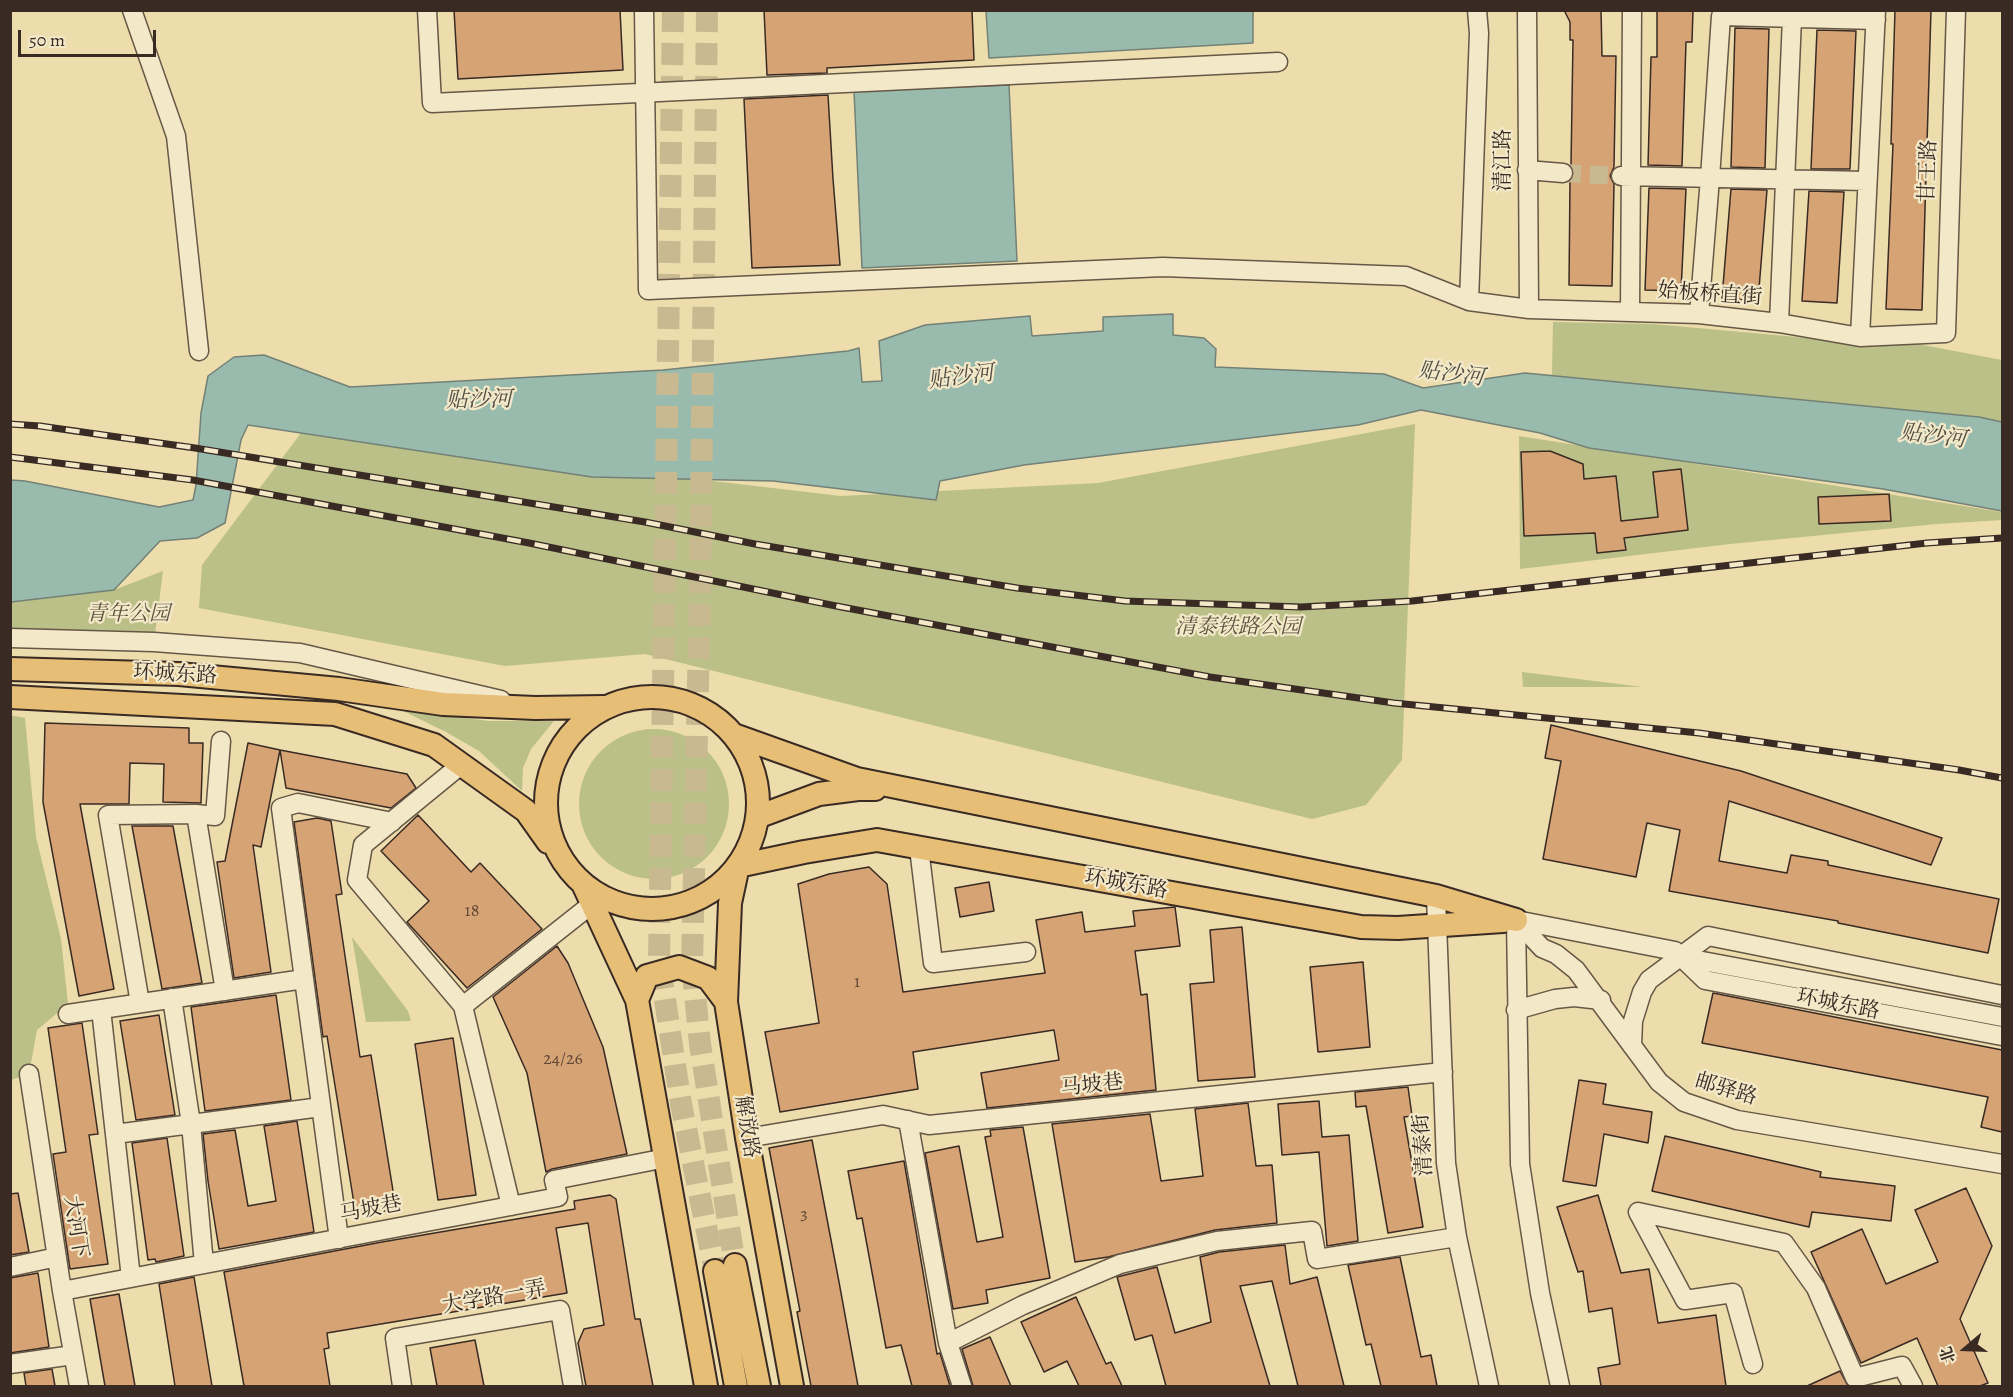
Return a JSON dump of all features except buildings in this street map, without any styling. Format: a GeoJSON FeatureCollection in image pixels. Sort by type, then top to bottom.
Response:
{"type":"FeatureCollection","features":[{"type":"Feature","properties":{"kind":"main road","name":"环城东路"},"geometry":{"type":"LineString","coordinates":[[10,669],[179,674],[339,689],[442,704],[535,708]]}},
{"type":"Feature","properties":{"kind":"main road"},"geometry":{"type":"LineString","coordinates":[[535,708],[604,707],[629,699],[656,696],[682,701],[707,712],[734,735],[752,769],[757,788],[758,818],[754,834],[738,866],[714,891],[682,906],[648,910],[614,904],[588,895]]}},
{"type":"Feature","properties":{"kind":"main road","name":"环城东路"},"geometry":{"type":"LineString","coordinates":[[10,697],[335,714],[434,745],[526,811],[561,860]]}},
{"type":"Feature","properties":{"kind":"main road"},"geometry":{"type":"LineString","coordinates":[[604,707],[575,728],[555,757],[545,791],[547,827],[561,860],[588,895],[638,1000],[706,1386]]}},
{"type":"Feature","properties":{"kind":"main road"},"geometry":{"type":"LineString","coordinates":[[734,735],[857,779],[915,790]]}},
{"type":"Feature","properties":{"kind":"main road"},"geometry":{"type":"LineString","coordinates":[[758,818],[819,794],[858,789],[915,790]]}},
{"type":"Feature","properties":{"kind":"main road","name":"环城东路"},"geometry":{"type":"LineString","coordinates":[[915,790],[1436,896],[1516,920]]}},
{"type":"Feature","properties":{"kind":"main road","name":"环城东路"},"geometry":{"type":"LineString","coordinates":[[738,866],[877,840],[1361,927],[1398,928],[1516,920]]}},
{"type":"Feature","properties":{"kind":"main road","name":"解放路"},"geometry":{"type":"LineString","coordinates":[[738,866],[730,903],[726,1002],[747,1138],[792,1386]]}},
{"type":"Feature","properties":{"kind":"main road"},"geometry":{"type":"LineString","coordinates":[[638,1000],[648,976],[679,967],[708,978],[726,1002]]}},
{"type":"Feature","properties":{"kind":"main road"},"geometry":{"type":"LineString","coordinates":[[736,1386],[725,1268],[759,1386]]}},
{"type":"Feature","properties":{"kind":"street"},"geometry":{"type":"LineString","coordinates":[[132,10],[176,136],[199,351]]}},
{"type":"Feature","properties":{"kind":"street"},"geometry":{"type":"LineString","coordinates":[[427,10],[432,103],[1278,62]]}},
{"type":"Feature","properties":{"kind":"street"},"geometry":{"type":"LineString","coordinates":[[644,10],[645,92]]}},
{"type":"Feature","properties":{"kind":"street","name":"清江路"},"geometry":{"type":"LineString","coordinates":[[1469,301],[1479,33],[1477,10]]}},
{"type":"Feature","properties":{"kind":"street","name":"清江路"},"geometry":{"type":"LineString","coordinates":[[1527,10],[1529,309]]}},
{"type":"Feature","properties":{"kind":"street"},"geometry":{"type":"LineString","coordinates":[[1630,312],[1626,177],[1632,10]]}},
{"type":"Feature","properties":{"kind":"street","name":"甘王路"},"geometry":{"type":"LineString","coordinates":[[1946,333],[1956,10]]}},
{"type":"Feature","properties":{"kind":"street"},"geometry":{"type":"LineString","coordinates":[[1699,314],[1721,15],[1792,18],[1876,15],[1860,337]]}},
{"type":"Feature","properties":{"kind":"street"},"geometry":{"type":"LineString","coordinates":[[1779,322],[1792,18]]}},
{"type":"Feature","properties":{"kind":"street","name":"始板桥直街"},"geometry":{"type":"LineString","coordinates":[[645,92],[648,290],[1163,267],[1406,276],[1469,301],[1529,309],[1699,314],[1779,322],[1860,337],[1946,333]]}},
{"type":"Feature","properties":{"kind":"street"},"geometry":{"type":"LineString","coordinates":[[1527,171],[1563,173]]}},
{"type":"Feature","properties":{"kind":"street"},"geometry":{"type":"LineString","coordinates":[[1626,177],[1868,181]]}},
{"type":"Feature","properties":{"kind":"street"},"geometry":{"type":"LineString","coordinates":[[10,639],[154,642],[300,652],[535,708]]}},
{"type":"Feature","properties":{"kind":"street"},"geometry":{"type":"LineString","coordinates":[[140,1003],[108,815],[196,814],[215,816],[221,741]]}},
{"type":"Feature","properties":{"kind":"street"},"geometry":{"type":"LineString","coordinates":[[462,764],[363,845],[357,880],[463,1006],[511,1206]]}},
{"type":"Feature","properties":{"kind":"street"},"geometry":{"type":"LineString","coordinates":[[339,1239],[281,808],[298,803],[392,822]]}},
{"type":"Feature","properties":{"kind":"street"},"geometry":{"type":"LineString","coordinates":[[196,814],[225,990]]}},
{"type":"Feature","properties":{"kind":"street"},"geometry":{"type":"LineString","coordinates":[[919,848],[933,963],[1026,952]]}},
{"type":"Feature","properties":{"kind":"street"},"geometry":{"type":"LineString","coordinates":[[463,1006],[588,895]]}},
{"type":"Feature","properties":{"kind":"street","name":"清泰街"},"geometry":{"type":"LineString","coordinates":[[1436,896],[1446,1163],[1457,1237],[1489,1386]]}},
{"type":"Feature","properties":{"kind":"street"},"geometry":{"type":"LineString","coordinates":[[1516,920],[1520,1164],[1540,1293],[1560,1386]]}},
{"type":"Feature","properties":{"kind":"street","name":"环城东路"},"geometry":{"type":"LineString","coordinates":[[1516,920],[1675,951],[1705,980],[2002,1036]]}},
{"type":"Feature","properties":{"kind":"street","name":"邮驿路"},"geometry":{"type":"LineString","coordinates":[[1516,920],[1542,948],[1556,954],[1576,970],[1659,1082],[1684,1102],[1737,1120],[2002,1164]]}},
{"type":"Feature","properties":{"kind":"street","name":"环城东路"},"geometry":{"type":"LineString","coordinates":[[1681,957],[1707,936],[2002,995]]}},
{"type":"Feature","properties":{"kind":"street"},"geometry":{"type":"LineString","coordinates":[[1632,1046],[1633,1022],[1648,980],[1681,957]]}},
{"type":"Feature","properties":{"kind":"street","name":"环城东路"},"geometry":{"type":"LineString","coordinates":[[1681,957],[2002,1017]]}},
{"type":"Feature","properties":{"kind":"street"},"geometry":{"type":"LineString","coordinates":[[68,1014],[304,979]]}},
{"type":"Feature","properties":{"kind":"street"},"geometry":{"type":"LineString","coordinates":[[172,998],[191,1124],[204,1264]]}},
{"type":"Feature","properties":{"kind":"street"},"geometry":{"type":"LineString","coordinates":[[1516,1010],[1555,999],[1600,1000]]}},
{"type":"Feature","properties":{"kind":"street"},"geometry":{"type":"LineString","coordinates":[[101,1009],[131,1278]]}},
{"type":"Feature","properties":{"kind":"street","name":"马坡巷"},"geometry":{"type":"LineString","coordinates":[[747,1138],[883,1115],[929,1125],[1443,1072]]}},
{"type":"Feature","properties":{"kind":"street","name":"大河下"},"geometry":{"type":"LineString","coordinates":[[29,1074],[79,1386]]}},
{"type":"Feature","properties":{"kind":"street"},"geometry":{"type":"LineString","coordinates":[[115,1134],[321,1107]]}},
{"type":"Feature","properties":{"kind":"street"},"geometry":{"type":"LineString","coordinates":[[908,1120],[948,1343],[962,1386]]}},
{"type":"Feature","properties":{"kind":"street","name":"马坡巷"},"geometry":{"type":"LineString","coordinates":[[62,1291],[558,1197],[554,1180],[666,1158]]}},
{"type":"Feature","properties":{"kind":"street"},"geometry":{"type":"LineString","coordinates":[[1754,1364],[1733,1293],[1685,1300],[1638,1212],[1784,1243],[1816,1288],[1855,1378],[1902,1366],[1913,1386]]}},
{"type":"Feature","properties":{"kind":"street"},"geometry":{"type":"LineString","coordinates":[[948,1343],[1023,1305],[1120,1264],[1217,1241],[1312,1231],[1317,1259],[1457,1237]]}},
{"type":"Feature","properties":{"kind":"street"},"geometry":{"type":"LineString","coordinates":[[10,1267],[57,1257]]}},
{"type":"Feature","properties":{"kind":"street","name":"大学路一弄"},"geometry":{"type":"LineString","coordinates":[[402,1386],[395,1338],[560,1310],[573,1386]]}},
{"type":"Feature","properties":{"kind":"street"},"geometry":{"type":"LineString","coordinates":[[10,1364],[73,1355]]}},
{"type":"Feature","properties":{"kind":"green space"},"geometry":{"type":"Polygon","coordinates":[[[1553,322],[1653,324],[1830,340],[1907,342],[2002,360],[2002,422],[1979,417],[1552,376],[1553,322]]]}},
{"type":"Feature","properties":{"kind":"green space","name":"清泰铁路公园"},"geometry":{"type":"Polygon","coordinates":[[[1415,424],[1402,760],[1366,805],[1312,819],[645,654],[505,666],[199,608],[202,565],[301,433],[841,496],[1098,483],[1415,424]]]}},
{"type":"Feature","properties":{"kind":"green space"},"geometry":{"type":"Polygon","coordinates":[[[1519,436],[2002,512],[2002,520],[1730,544],[1520,569],[1519,436]]]}},
{"type":"Feature","properties":{"kind":"green space","name":"青年公园"},"geometry":{"type":"Polygon","coordinates":[[[163,571],[154,642],[11,643],[11,598],[114,590],[163,571]]]}},
{"type":"Feature","properties":{"kind":"green space"},"geometry":{"type":"Polygon","coordinates":[[[1522,672],[1643,687],[1523,687],[1522,672]]]}},
{"type":"Feature","properties":{"kind":"green space"},"geometry":{"type":"Polygon","coordinates":[[[399,709],[489,721],[554,721],[531,749],[523,768],[522,791],[479,751],[399,709]]]}},
{"type":"Feature","properties":{"kind":"green space"},"geometry":{"type":"Polygon","coordinates":[[[10,715],[25,718],[36,837],[61,939],[68,1004],[37,1030],[29,1074],[11,1080],[10,715]]]}},
{"type":"Feature","properties":{"kind":"green space"},"geometry":{"type":"Polygon","coordinates":[[[654,729],[683,735],[707,751],[723,775],[729,804],[723,833],[707,857],[683,873],[654,879],[625,873],[601,857],[585,833],[579,804],[585,775],[601,751],[625,735],[654,729]]]}},
{"type":"Feature","properties":{"kind":"green space"},"geometry":{"type":"Polygon","coordinates":[[[352,937],[408,1011],[411,1021],[366,1022],[352,937]]]}},
{"type":"Feature","properties":{"kind":"water"},"geometry":{"type":"Polygon","coordinates":[[[986,11],[1253,11],[1253,43],[989,58],[986,11]]]}},
{"type":"Feature","properties":{"kind":"water"},"geometry":{"type":"Polygon","coordinates":[[[1009,85],[1017,261],[862,268],[854,91],[1009,85]]]}},
{"type":"Feature","properties":{"kind":"water","name":"贴沙河"},"geometry":{"type":"Polygon","coordinates":[[[1173,314],[1173,335],[1204,338],[1216,349],[1215,367],[1384,374],[1423,388],[1525,373],[1979,417],[2002,422],[2002,511],[1883,489],[1589,448],[1540,433],[1421,410],[1358,425],[1024,465],[940,481],[936,500],[773,481],[592,477],[248,425],[241,440],[225,523],[197,538],[160,541],[114,590],[11,602],[11,480],[159,507],[193,500],[201,413],[208,376],[234,357],[264,355],[350,387],[663,370],[859,348],[862,382],[882,381],[879,341],[925,325],[1030,316],[1032,336],[1103,331],[1103,317],[1173,314]]]}},
{"type":"Feature","properties":{"kind":"tunnel"},"geometry":{"type":"LineString","coordinates":[[673,10],[659,961],[681,1104],[715,1271]]}},
{"type":"Feature","properties":{"kind":"tunnel"},"geometry":{"type":"LineString","coordinates":[[707,10],[700,592],[692,965],[700,1044],[735,1265]]}},
{"type":"Feature","properties":{"kind":"tunnel"},"geometry":{"type":"LineString","coordinates":[[1563,173],[1621,176]]}},
{"type":"Feature","properties":{"kind":"railway"},"geometry":{"type":"LineString","coordinates":[[10,424],[40,426],[195,448],[645,522],[755,544],[1017,588],[1125,601],[1301,607],[1412,601],[1927,543],[2002,538]]}},
{"type":"Feature","properties":{"kind":"railway"},"geometry":{"type":"LineString","coordinates":[[10,457],[193,480],[529,543],[831,605],[1210,677],[1394,703],[1699,733],[2002,778]]}}]}
